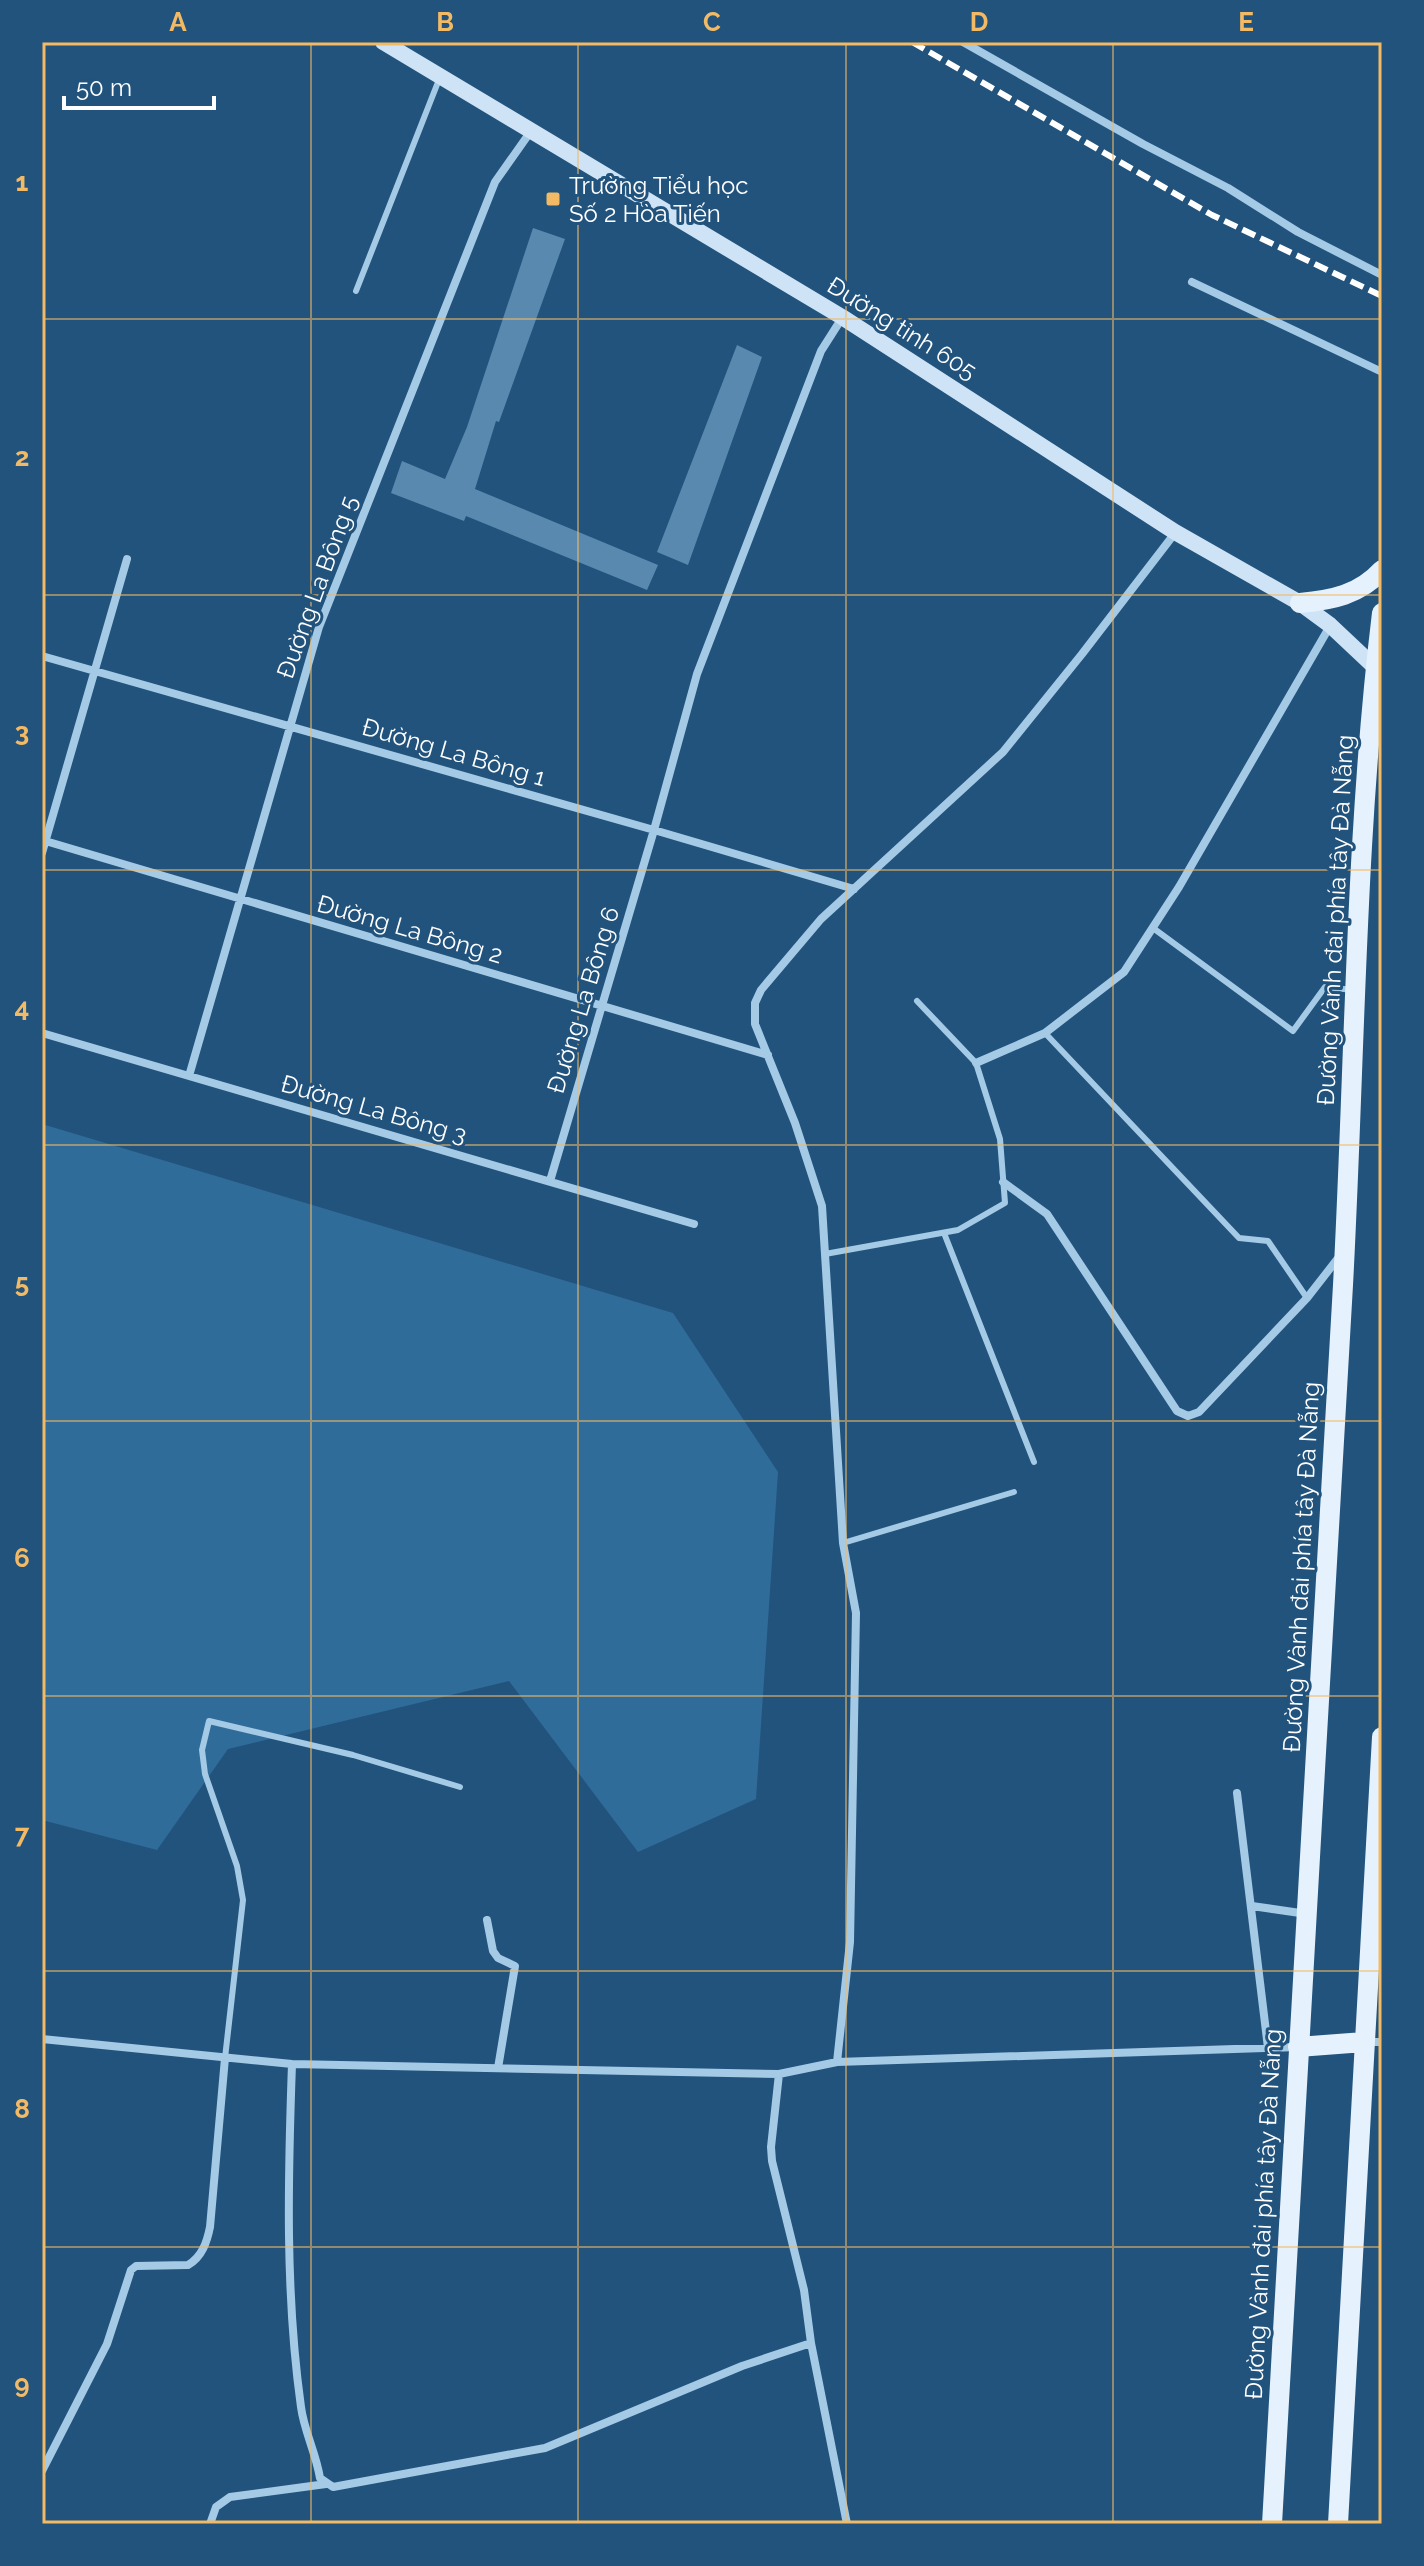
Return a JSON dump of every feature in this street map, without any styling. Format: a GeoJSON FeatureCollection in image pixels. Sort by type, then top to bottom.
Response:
{"type":"FeatureCollection","features":[{"type":"Feature","properties":{"kind":"main road","name":"Đường tỉnh 605"},"geometry":{"type":"LineString","coordinates":[[383,42],[842,317],[1175,532],[1300,603],[1330,625],[1379,671]]}},
{"type":"Feature","properties":{"kind":"main road"},"geometry":{"type":"LineString","coordinates":[[1300,603],[1333,599],[1351,593],[1369,584],[1382,570]]}},
{"type":"Feature","properties":{"kind":"main road","name":"Đường Vành đai phía tây Đà Nẵng"},"geometry":{"type":"LineString","coordinates":[[1272,2524],[1345,1250],[1354,990],[1382,613]]}},
{"type":"Feature","properties":{"kind":"main road"},"geometry":{"type":"LineString","coordinates":[[1338,2524],[1373,2042],[1382,1737]]}},
{"type":"Feature","properties":{"kind":"main road"},"geometry":{"type":"LineString","coordinates":[[1298,2047],[1373,2042]]}},
{"type":"Feature","properties":{"kind":"street"},"geometry":{"type":"LineString","coordinates":[[963,42],[1129,137],[1228,188],[1298,232],[1382,275]]}},
{"type":"Feature","properties":{"kind":"street"},"geometry":{"type":"LineString","coordinates":[[981,52],[984,42]]}},
{"type":"Feature","properties":{"kind":"street","name":"Đường La Bông 5"},"geometry":{"type":"LineString","coordinates":[[189,1076],[319,627],[495,182],[531,131]]}},
{"type":"Feature","properties":{"kind":"street"},"geometry":{"type":"LineString","coordinates":[[1192,282],[1382,372]]}},
{"type":"Feature","properties":{"kind":"street","name":"Đường La Bông 6"},"geometry":{"type":"LineString","coordinates":[[550,1181],[697,674],[821,351],[842,317]]}},
{"type":"Feature","properties":{"kind":"street"},"geometry":{"type":"LineString","coordinates":[[837,2062],[850,1942],[856,1613],[843,1543],[822,1206],[795,1123],[755,1024],[757,996],[821,919],[1003,752],[1175,532]]}},
{"type":"Feature","properties":{"kind":"street"},"geometry":{"type":"LineString","coordinates":[[42,853],[127,559]]}},
{"type":"Feature","properties":{"kind":"street"},"geometry":{"type":"LineString","coordinates":[[976,1063],[1045,1033],[1124,972],[1153,928],[1330,625]]}},
{"type":"Feature","properties":{"kind":"street","name":"Đường La Bông 1"},"geometry":{"type":"LineString","coordinates":[[42,656],[854,889]]}},
{"type":"Feature","properties":{"kind":"street","name":"Đường La Bông 2"},"geometry":{"type":"LineString","coordinates":[[44,841],[768,1055]]}},
{"type":"Feature","properties":{"kind":"street","name":"Đường La Bông 3"},"geometry":{"type":"LineString","coordinates":[[42,1033],[694,1224]]}},
{"type":"Feature","properties":{"kind":"street"},"geometry":{"type":"LineString","coordinates":[[1003,1182],[1047,1214],[1177,1411],[1193,1416],[1307,1298],[1345,1250]]}},
{"type":"Feature","properties":{"kind":"street"},"geometry":{"type":"LineString","coordinates":[[1237,1793],[1268,2048]]}},
{"type":"Feature","properties":{"kind":"street"},"geometry":{"type":"LineString","coordinates":[[1252,1906],[1307,1914]]}},
{"type":"Feature","properties":{"kind":"street"},"geometry":{"type":"LineString","coordinates":[[487,1920],[493,1951],[498,1958],[515,1966],[498,2068]]}},
{"type":"Feature","properties":{"kind":"street"},"geometry":{"type":"LineString","coordinates":[[42,2039],[292,2064],[779,2074],[837,2062],[1298,2047]]}},
{"type":"Feature","properties":{"kind":"street"},"geometry":{"type":"LineString","coordinates":[[42,2471],[107,2344],[131,2270],[136,2266],[188,2265],[202,2251],[210,2227],[225,2058]]}},
{"type":"Feature","properties":{"kind":"street"},"geometry":{"type":"LineString","coordinates":[[292,2064],[288,2175],[291,2314],[301,2411],[320,2478],[326,2484],[333,2487],[545,2448],[742,2366],[811,2343]]}},
{"type":"Feature","properties":{"kind":"street"},"geometry":{"type":"LineString","coordinates":[[779,2074],[772,2161],[804,2290],[811,2343],[847,2524]]}},
{"type":"Feature","properties":{"kind":"street"},"geometry":{"type":"LineString","coordinates":[[210,2524],[216,2507],[230,2497],[326,2484]]}},
{"type":"Feature","properties":{"kind":"lane"},"geometry":{"type":"LineString","coordinates":[[356,291],[440,77]]}},
{"type":"Feature","properties":{"kind":"lane"},"geometry":{"type":"LineString","coordinates":[[1153,928],[1293,1031],[1325,987],[1354,990]]}},
{"type":"Feature","properties":{"kind":"lane"},"geometry":{"type":"LineString","coordinates":[[825,1254],[958,1230],[1005,1203],[1000,1139],[976,1063],[917,1001]]}},
{"type":"Feature","properties":{"kind":"lane"},"geometry":{"type":"LineString","coordinates":[[1045,1033],[1239,1238],[1268,1241],[1307,1298]]}},
{"type":"Feature","properties":{"kind":"lane"},"geometry":{"type":"LineString","coordinates":[[944,1233],[1034,1462]]}},
{"type":"Feature","properties":{"kind":"lane"},"geometry":{"type":"LineString","coordinates":[[843,1543],[1014,1492]]}},
{"type":"Feature","properties":{"kind":"lane"},"geometry":{"type":"LineString","coordinates":[[225,2058],[243,1900],[237,1866],[205,1774],[202,1750],[209,1721],[353,1755],[460,1787]]}},
{"type":"Feature","properties":{"kind":"shaded area"},"geometry":{"type":"Polygon","coordinates":[[[42,1124],[673,1313],[778,1472],[756,1799],[638,1852],[509,1681],[228,1749],[157,1850],[42,1820],[42,1124]]]}},
{"type":"Feature","properties":{"kind":"building"},"geometry":{"type":"Polygon","coordinates":[[[533,228],[565,239],[499,422],[496,421],[475,489],[658,565],[647,590],[466,516],[464,521],[391,493],[402,461],[445,479],[467,427],[533,228]]]}},
{"type":"Feature","properties":{"kind":"building"},"geometry":{"type":"Polygon","coordinates":[[[737,345],[762,357],[688,565],[657,552],[737,345]]]}},
{"type":"Feature","properties":{"kind":"railway"},"geometry":{"type":"LineString","coordinates":[[912,42],[1212,215],[1382,296]]}},
{"type":"Feature","properties":{"kind":"place","name":"Trường Tiểu học Số 2 Hòa Tiến"},"geometry":{"type":"Point","coordinates":[553,199]}}]}
